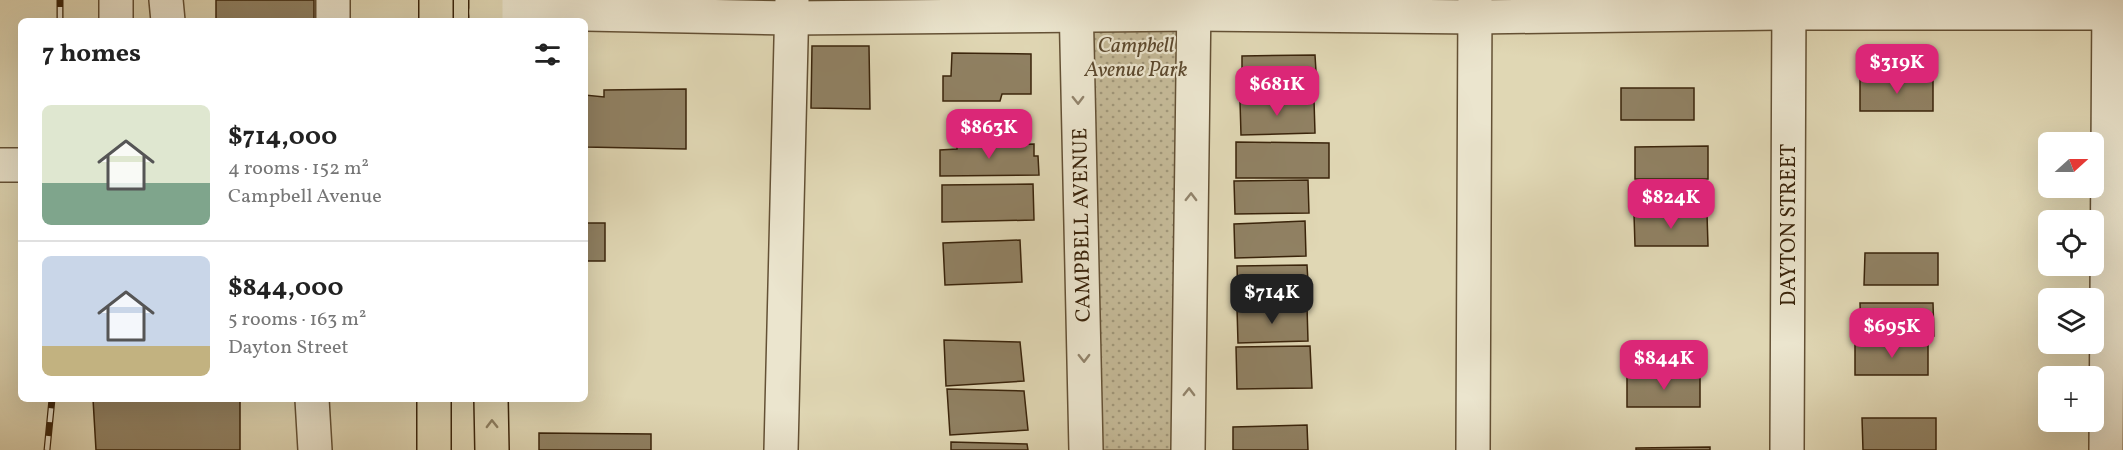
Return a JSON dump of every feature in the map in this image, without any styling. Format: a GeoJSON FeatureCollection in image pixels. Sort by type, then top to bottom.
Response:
{"type":"FeatureCollection","features":[{"type":"Feature","properties":{"kind":"highway"},"geometry":{"type":"LineString","coordinates":[[436,0],[436,18]]}},
{"type":"Feature","properties":{"kind":"highway"},"geometry":{"type":"LineString","coordinates":[[434,402],[434,450]]}},
{"type":"Feature","properties":{"kind":"highway"},"geometry":{"type":"LineString","coordinates":[[491,402],[492,450]]}},
{"type":"Feature","properties":{"kind":"street"},"geometry":{"type":"LineString","coordinates":[[116,0],[116,18]]}},
{"type":"Feature","properties":{"kind":"street"},"geometry":{"type":"LineString","coordinates":[[166,0],[168,18]]}},
{"type":"Feature","properties":{"kind":"street"},"geometry":{"type":"LineString","coordinates":[[333,0],[333,18]]}},
{"type":"Feature","properties":{"kind":"street"},"geometry":{"type":"LineString","coordinates":[[486,11],[1076,7],[2114,8],[2106,450]]}},
{"type":"Feature","properties":{"kind":"street","name":"CAMPBELL AVENUE"},"geometry":{"type":"LineString","coordinates":[[1076,7],[1086,450]]}},
{"type":"Feature","properties":{"kind":"street"},"geometry":{"type":"LineString","coordinates":[[1188,450],[1194,7]]}},
{"type":"Feature","properties":{"kind":"street","name":"DAYTON STREET"},"geometry":{"type":"LineString","coordinates":[[1787,450],[1789,7]]}},
{"type":"Feature","properties":{"kind":"street"},"geometry":{"type":"LineString","coordinates":[[1473,450],[1475,8]]}},
{"type":"Feature","properties":{"kind":"street"},"geometry":{"type":"LineString","coordinates":[[781,450],[792,9]]}},
{"type":"Feature","properties":{"kind":"street"},"geometry":{"type":"LineString","coordinates":[[0,165],[18,165]]}},
{"type":"Feature","properties":{"kind":"street"},"geometry":{"type":"LineString","coordinates":[[312,402],[315,450]]}},
{"type":"Feature","properties":{"kind":"green space","name":"Campbell Avenue Park"},"geometry":{"type":"Polygon","coordinates":[[[1194,0],[1188,450],[1086,450],[1076,15],[1194,0]]]}},
{"type":"Feature","properties":{"kind":"building"},"geometry":{"type":"Polygon","coordinates":[[[216,0],[314,0],[314,18],[216,18],[216,0]]]}},
{"type":"Feature","properties":{"kind":"building"},"geometry":{"type":"Polygon","coordinates":[[[812,46],[869,46],[870,109],[811,108],[812,46]]]}},
{"type":"Feature","properties":{"kind":"building"},"geometry":{"type":"Polygon","coordinates":[[[952,53],[1031,54],[1031,94],[1002,94],[1000,101],[943,101],[943,76],[951,76],[952,53]]]}},
{"type":"Feature","properties":{"kind":"building"},"geometry":{"type":"Polygon","coordinates":[[[1315,55],[1317,88],[1242,90],[1242,56],[1315,55]]]}},
{"type":"Feature","properties":{"kind":"building"},"geometry":{"type":"Polygon","coordinates":[[[1860,79],[1933,79],[1933,111],[1860,111],[1860,79]]]}},
{"type":"Feature","properties":{"kind":"building"},"geometry":{"type":"Polygon","coordinates":[[[1621,88],[1694,88],[1694,120],[1621,120],[1621,88]]]}},
{"type":"Feature","properties":{"kind":"building"},"geometry":{"type":"Polygon","coordinates":[[[686,89],[686,149],[588,147],[588,95],[604,97],[604,90],[686,89]]]}},
{"type":"Feature","properties":{"kind":"building"},"geometry":{"type":"Polygon","coordinates":[[[1314,100],[1315,133],[1241,135],[1240,101],[1314,100]]]}},
{"type":"Feature","properties":{"kind":"building"},"geometry":{"type":"Polygon","coordinates":[[[957,141],[988,141],[988,145],[1034,144],[1034,156],[1038,156],[1039,175],[940,176],[940,150],[957,149],[957,141]]]}},
{"type":"Feature","properties":{"kind":"building"},"geometry":{"type":"Polygon","coordinates":[[[1236,142],[1329,143],[1329,178],[1236,178],[1236,142]]]}},
{"type":"Feature","properties":{"kind":"building"},"geometry":{"type":"Polygon","coordinates":[[[1708,146],[1708,179],[1635,179],[1635,147],[1708,146]]]}},
{"type":"Feature","properties":{"kind":"building"},"geometry":{"type":"Polygon","coordinates":[[[1308,180],[1309,213],[1235,214],[1234,181],[1308,180]]]}},
{"type":"Feature","properties":{"kind":"building"},"geometry":{"type":"Polygon","coordinates":[[[1033,184],[1034,220],[942,222],[942,185],[1033,184]]]}},
{"type":"Feature","properties":{"kind":"building"},"geometry":{"type":"Polygon","coordinates":[[[1634,214],[1707,214],[1708,246],[1635,246],[1634,214]]]}},
{"type":"Feature","properties":{"kind":"building"},"geometry":{"type":"Polygon","coordinates":[[[1305,221],[1306,256],[1235,258],[1234,224],[1305,221]]]}},
{"type":"Feature","properties":{"kind":"building"},"geometry":{"type":"Polygon","coordinates":[[[588,223],[605,223],[605,261],[588,261],[588,223]]]}},
{"type":"Feature","properties":{"kind":"building"},"geometry":{"type":"Polygon","coordinates":[[[1020,240],[1022,282],[945,285],[943,243],[1020,240]]]}},
{"type":"Feature","properties":{"kind":"building"},"geometry":{"type":"Polygon","coordinates":[[[1865,253],[1938,253],[1938,285],[1864,285],[1865,253]]]}},
{"type":"Feature","properties":{"kind":"building"},"geometry":{"type":"Polygon","coordinates":[[[1307,265],[1309,299],[1238,301],[1237,266],[1307,265]]]}},
{"type":"Feature","properties":{"kind":"building"},"geometry":{"type":"Polygon","coordinates":[[[1860,303],[1933,303],[1934,336],[1861,336],[1860,303]]]}},
{"type":"Feature","properties":{"kind":"building"},"geometry":{"type":"Polygon","coordinates":[[[1307,306],[1308,341],[1238,343],[1237,308],[1307,306]]]}},
{"type":"Feature","properties":{"kind":"building"},"geometry":{"type":"Polygon","coordinates":[[[944,340],[1020,342],[1024,381],[946,386],[944,340]]]}},
{"type":"Feature","properties":{"kind":"building"},"geometry":{"type":"Polygon","coordinates":[[[1928,342],[1928,375],[1855,375],[1855,343],[1928,342]]]}},
{"type":"Feature","properties":{"kind":"building"},"geometry":{"type":"Polygon","coordinates":[[[1310,346],[1312,388],[1237,389],[1236,347],[1310,346]]]}},
{"type":"Feature","properties":{"kind":"building"},"geometry":{"type":"Polygon","coordinates":[[[1627,374],[1700,374],[1700,407],[1627,407],[1627,374]]]}},
{"type":"Feature","properties":{"kind":"building"},"geometry":{"type":"Polygon","coordinates":[[[947,389],[1024,391],[1028,430],[950,435],[947,389]]]}},
{"type":"Feature","properties":{"kind":"building"},"geometry":{"type":"Polygon","coordinates":[[[93,402],[240,402],[240,450],[96,450],[93,402]]]}},
{"type":"Feature","properties":{"kind":"building"},"geometry":{"type":"Polygon","coordinates":[[[1862,418],[1936,418],[1936,450],[1863,450],[1862,418]]]}},
{"type":"Feature","properties":{"kind":"building"},"geometry":{"type":"Polygon","coordinates":[[[1307,425],[1308,450],[1233,450],[1233,427],[1307,425]]]}},
{"type":"Feature","properties":{"kind":"building"},"geometry":{"type":"Polygon","coordinates":[[[539,433],[651,434],[651,450],[539,450],[539,433]]]}},
{"type":"Feature","properties":{"kind":"building"},"geometry":{"type":"Polygon","coordinates":[[[951,442],[1027,444],[1028,450],[951,450],[951,442]]]}},
{"type":"Feature","properties":{"kind":"building"},"geometry":{"type":"Polygon","coordinates":[[[1710,447],[1710,450],[1636,450],[1636,448],[1710,447]]]}},
{"type":"Feature","properties":{"kind":"railway"},"geometry":{"type":"LineString","coordinates":[[60,0],[60,18]]}},
{"type":"Feature","properties":{"kind":"railway"},"geometry":{"type":"LineString","coordinates":[[47,450],[52,402]]}}]}
